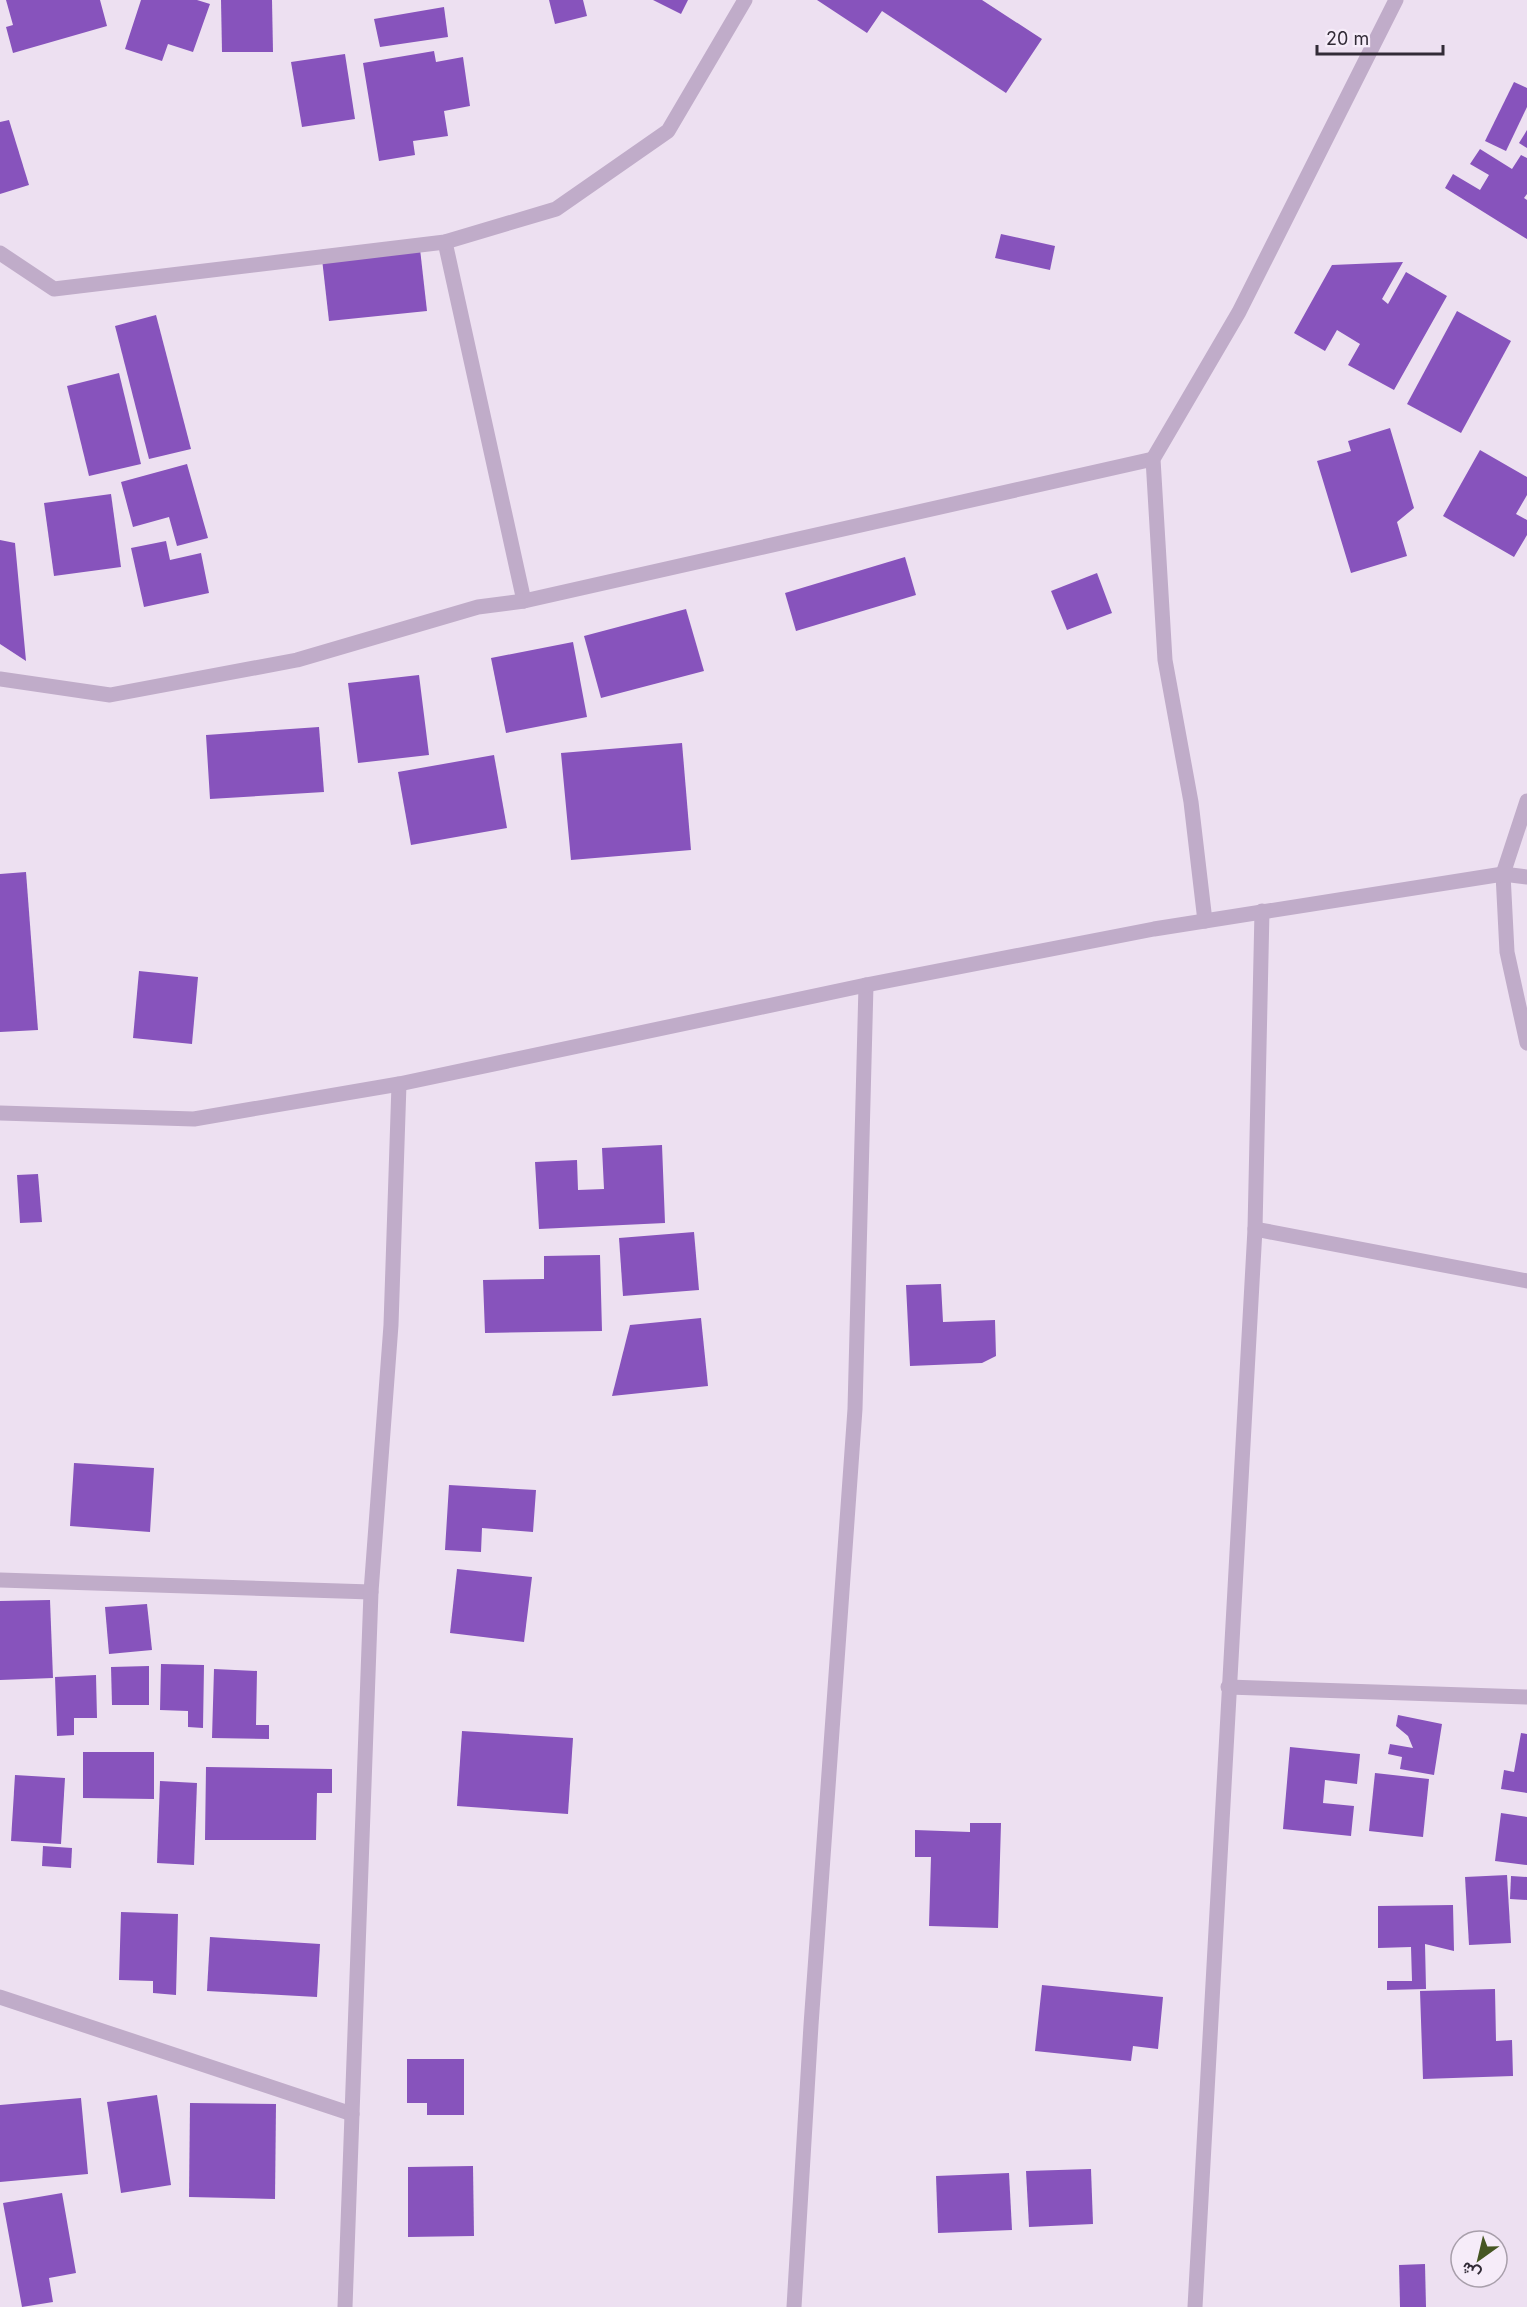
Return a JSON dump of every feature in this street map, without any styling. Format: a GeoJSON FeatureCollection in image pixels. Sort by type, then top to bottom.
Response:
{"type":"FeatureCollection","features":[{"type":"Feature","properties":{"kind":"street"},"geometry":{"type":"LineString","coordinates":[[0,253],[54,289],[445,242],[556,209],[668,131],[745,0]]}},
{"type":"Feature","properties":{"kind":"street"},"geometry":{"type":"LineString","coordinates":[[1205,921],[1191,802],[1165,660],[1153,459],[1239,312],[1396,0]]}},
{"type":"Feature","properties":{"kind":"street"},"geometry":{"type":"LineString","coordinates":[[445,242],[524,601]]}},
{"type":"Feature","properties":{"kind":"street"},"geometry":{"type":"LineString","coordinates":[[0,679],[110,695],[297,660],[478,607],[524,601],[1153,459]]}},
{"type":"Feature","properties":{"kind":"street"},"geometry":{"type":"LineString","coordinates":[[1527,801],[1503,874],[1507,952],[1527,1043]]}},
{"type":"Feature","properties":{"kind":"street"},"geometry":{"type":"LineString","coordinates":[[0,1113],[194,1119],[399,1084],[866,985],[1205,921],[1503,874],[1527,877]]}},
{"type":"Feature","properties":{"kind":"street"},"geometry":{"type":"LineString","coordinates":[[1195,2307],[1255,1229],[1262,911]]}},
{"type":"Feature","properties":{"kind":"street"},"geometry":{"type":"LineString","coordinates":[[794,2307],[811,2025],[855,1410],[866,985]]}},
{"type":"Feature","properties":{"kind":"street"},"geometry":{"type":"LineString","coordinates":[[345,2307],[371,1592],[391,1324],[399,1084]]}},
{"type":"Feature","properties":{"kind":"street"},"geometry":{"type":"LineString","coordinates":[[1255,1229],[1527,1281]]}},
{"type":"Feature","properties":{"kind":"street"},"geometry":{"type":"LineString","coordinates":[[0,1580],[371,1592]]}},
{"type":"Feature","properties":{"kind":"street"},"geometry":{"type":"LineString","coordinates":[[1228,1687],[1527,1697]]}},
{"type":"Feature","properties":{"kind":"street"},"geometry":{"type":"LineString","coordinates":[[0,1997],[352,2114]]}},
{"type":"Feature","properties":{"kind":"building"},"geometry":{"type":"Polygon","coordinates":[[[6,0],[100,0],[107,26],[13,53],[6,27],[13,25],[6,0]]]}},
{"type":"Feature","properties":{"kind":"building"},"geometry":{"type":"Polygon","coordinates":[[[141,0],[197,0],[210,4],[193,52],[168,44],[162,61],[125,49],[141,0]]]}},
{"type":"Feature","properties":{"kind":"building"},"geometry":{"type":"Polygon","coordinates":[[[221,0],[272,0],[273,52],[222,52],[221,0]]]}},
{"type":"Feature","properties":{"kind":"building"},"geometry":{"type":"Polygon","coordinates":[[[549,0],[583,0],[587,16],[555,24],[549,0]]]}},
{"type":"Feature","properties":{"kind":"building"},"geometry":{"type":"Polygon","coordinates":[[[653,0],[688,0],[681,14],[653,0]]]}},
{"type":"Feature","properties":{"kind":"building"},"geometry":{"type":"Polygon","coordinates":[[[817,0],[982,0],[1042,39],[1006,93],[882,11],[867,33],[817,0]]]}},
{"type":"Feature","properties":{"kind":"building"},"geometry":{"type":"Polygon","coordinates":[[[444,7],[448,37],[380,47],[374,19],[444,7]]]}},
{"type":"Feature","properties":{"kind":"building"},"geometry":{"type":"Polygon","coordinates":[[[434,51],[436,62],[463,57],[470,106],[444,111],[448,136],[413,141],[415,155],[379,161],[363,63],[434,51]]]}},
{"type":"Feature","properties":{"kind":"building"},"geometry":{"type":"Polygon","coordinates":[[[345,54],[355,119],[302,127],[291,62],[345,54]]]}},
{"type":"Feature","properties":{"kind":"building"},"geometry":{"type":"Polygon","coordinates":[[[1514,82],[1527,88],[1527,107],[1506,151],[1485,141],[1514,82]]]}},
{"type":"Feature","properties":{"kind":"building"},"geometry":{"type":"Polygon","coordinates":[[[9,120],[29,185],[0,194],[0,122],[9,120]]]}},
{"type":"Feature","properties":{"kind":"building"},"geometry":{"type":"Polygon","coordinates":[[[1527,130],[1527,148],[1519,143],[1527,130]]]}},
{"type":"Feature","properties":{"kind":"building"},"geometry":{"type":"Polygon","coordinates":[[[1480,149],[1512,169],[1521,155],[1527,158],[1527,194],[1524,198],[1527,200],[1527,239],[1445,188],[1453,174],[1480,190],[1489,175],[1470,164],[1480,149]]]}},
{"type":"Feature","properties":{"kind":"building"},"geometry":{"type":"Polygon","coordinates":[[[1001,234],[1055,246],[1050,270],[995,258],[1001,234]]]}},
{"type":"Feature","properties":{"kind":"building"},"geometry":{"type":"Polygon","coordinates":[[[419,240],[427,311],[329,321],[321,250],[419,240]]]}},
{"type":"Feature","properties":{"kind":"building"},"geometry":{"type":"Polygon","coordinates":[[[1403,262],[1382,299],[1388,304],[1406,272],[1447,296],[1394,390],[1348,365],[1360,344],[1337,330],[1325,351],[1294,333],[1332,265],[1403,262]]]}},
{"type":"Feature","properties":{"kind":"building"},"geometry":{"type":"Polygon","coordinates":[[[1457,311],[1511,341],[1461,433],[1407,404],[1457,311]]]}},
{"type":"Feature","properties":{"kind":"building"},"geometry":{"type":"Polygon","coordinates":[[[156,315],[191,449],[149,459],[115,326],[156,315]]]}},
{"type":"Feature","properties":{"kind":"building"},"geometry":{"type":"Polygon","coordinates":[[[119,373],[141,464],[89,476],[67,386],[119,373]]]}},
{"type":"Feature","properties":{"kind":"building"},"geometry":{"type":"Polygon","coordinates":[[[1390,428],[1414,508],[1397,522],[1407,556],[1351,573],[1317,461],[1351,451],[1348,441],[1390,428]]]}},
{"type":"Feature","properties":{"kind":"building"},"geometry":{"type":"Polygon","coordinates":[[[1480,450],[1527,477],[1527,495],[1516,514],[1527,520],[1527,535],[1514,557],[1443,516],[1480,450]]]}},
{"type":"Feature","properties":{"kind":"building"},"geometry":{"type":"Polygon","coordinates":[[[187,464],[208,538],[177,546],[169,517],[133,527],[121,482],[187,464]]]}},
{"type":"Feature","properties":{"kind":"building"},"geometry":{"type":"Polygon","coordinates":[[[111,494],[121,567],[54,576],[44,503],[111,494]]]}},
{"type":"Feature","properties":{"kind":"building"},"geometry":{"type":"Polygon","coordinates":[[[0,540],[15,543],[26,661],[0,644],[0,540]]]}},
{"type":"Feature","properties":{"kind":"building"},"geometry":{"type":"Polygon","coordinates":[[[166,541],[170,560],[201,553],[209,593],[144,607],[131,548],[166,541]]]}},
{"type":"Feature","properties":{"kind":"building"},"geometry":{"type":"Polygon","coordinates":[[[905,557],[916,595],[796,631],[785,593],[905,557]]]}},
{"type":"Feature","properties":{"kind":"building"},"geometry":{"type":"Polygon","coordinates":[[[1097,573],[1112,613],[1067,630],[1051,591],[1097,573]]]}},
{"type":"Feature","properties":{"kind":"building"},"geometry":{"type":"Polygon","coordinates":[[[686,609],[704,671],[601,698],[584,636],[686,609]]]}},
{"type":"Feature","properties":{"kind":"building"},"geometry":{"type":"Polygon","coordinates":[[[573,642],[587,717],[506,733],[491,658],[573,642]]]}},
{"type":"Feature","properties":{"kind":"building"},"geometry":{"type":"Polygon","coordinates":[[[419,675],[429,755],[358,763],[348,683],[419,675]]]}},
{"type":"Feature","properties":{"kind":"building"},"geometry":{"type":"Polygon","coordinates":[[[319,727],[324,792],[210,799],[206,735],[319,727]]]}},
{"type":"Feature","properties":{"kind":"building"},"geometry":{"type":"Polygon","coordinates":[[[682,743],[691,850],[571,860],[561,753],[682,743]]]}},
{"type":"Feature","properties":{"kind":"building"},"geometry":{"type":"Polygon","coordinates":[[[494,755],[507,828],[411,845],[398,772],[494,755]]]}},
{"type":"Feature","properties":{"kind":"building"},"geometry":{"type":"Polygon","coordinates":[[[26,872],[38,1030],[0,1032],[0,874],[26,872]]]}},
{"type":"Feature","properties":{"kind":"building"},"geometry":{"type":"Polygon","coordinates":[[[139,971],[198,977],[192,1044],[133,1038],[139,971]]]}},
{"type":"Feature","properties":{"kind":"building"},"geometry":{"type":"Polygon","coordinates":[[[662,1145],[665,1223],[539,1229],[535,1162],[577,1160],[578,1190],[604,1189],[602,1148],[662,1145]]]}},
{"type":"Feature","properties":{"kind":"building"},"geometry":{"type":"Polygon","coordinates":[[[38,1174],[42,1222],[20,1223],[17,1175],[38,1174]]]}},
{"type":"Feature","properties":{"kind":"building"},"geometry":{"type":"Polygon","coordinates":[[[694,1232],[699,1290],[623,1296],[619,1238],[694,1232]]]}},
{"type":"Feature","properties":{"kind":"building"},"geometry":{"type":"Polygon","coordinates":[[[600,1255],[602,1331],[485,1333],[483,1280],[544,1279],[544,1256],[600,1255]]]}},
{"type":"Feature","properties":{"kind":"building"},"geometry":{"type":"Polygon","coordinates":[[[941,1284],[943,1322],[995,1320],[996,1356],[982,1363],[910,1366],[906,1285],[941,1284]]]}},
{"type":"Feature","properties":{"kind":"building"},"geometry":{"type":"Polygon","coordinates":[[[701,1318],[708,1386],[612,1396],[630,1325],[701,1318]]]}},
{"type":"Feature","properties":{"kind":"building"},"geometry":{"type":"Polygon","coordinates":[[[74,1463],[154,1468],[150,1532],[70,1526],[74,1463]]]}},
{"type":"Feature","properties":{"kind":"building"},"geometry":{"type":"Polygon","coordinates":[[[449,1485],[536,1490],[533,1532],[482,1528],[481,1552],[445,1550],[449,1485]]]}},
{"type":"Feature","properties":{"kind":"building"},"geometry":{"type":"Polygon","coordinates":[[[457,1569],[532,1577],[524,1642],[450,1633],[457,1569]]]}},
{"type":"Feature","properties":{"kind":"building"},"geometry":{"type":"Polygon","coordinates":[[[50,1600],[53,1678],[0,1680],[0,1601],[50,1600]]]}},
{"type":"Feature","properties":{"kind":"building"},"geometry":{"type":"Polygon","coordinates":[[[147,1604],[152,1650],[109,1654],[105,1607],[147,1604]]]}},
{"type":"Feature","properties":{"kind":"building"},"geometry":{"type":"Polygon","coordinates":[[[161,1664],[204,1665],[203,1728],[188,1727],[188,1711],[160,1710],[161,1664]]]}},
{"type":"Feature","properties":{"kind":"building"},"geometry":{"type":"Polygon","coordinates":[[[149,1666],[149,1705],[112,1705],[111,1667],[149,1666]]]}},
{"type":"Feature","properties":{"kind":"building"},"geometry":{"type":"Polygon","coordinates":[[[214,1669],[257,1671],[256,1725],[269,1725],[269,1739],[212,1738],[214,1669]]]}},
{"type":"Feature","properties":{"kind":"building"},"geometry":{"type":"Polygon","coordinates":[[[96,1675],[97,1718],[74,1718],[74,1735],[57,1736],[55,1677],[96,1675]]]}},
{"type":"Feature","properties":{"kind":"building"},"geometry":{"type":"Polygon","coordinates":[[[1398,1715],[1442,1724],[1434,1775],[1400,1769],[1402,1757],[1388,1754],[1390,1744],[1413,1748],[1408,1736],[1396,1726],[1398,1715]]]}},
{"type":"Feature","properties":{"kind":"building"},"geometry":{"type":"Polygon","coordinates":[[[462,1731],[573,1738],[568,1814],[457,1806],[462,1731]]]}},
{"type":"Feature","properties":{"kind":"building"},"geometry":{"type":"Polygon","coordinates":[[[1521,1733],[1527,1734],[1527,1793],[1501,1789],[1504,1770],[1514,1772],[1521,1733]]]}},
{"type":"Feature","properties":{"kind":"building"},"geometry":{"type":"Polygon","coordinates":[[[1290,1747],[1360,1754],[1357,1784],[1325,1780],[1323,1803],[1354,1806],[1351,1836],[1283,1829],[1290,1747]]]}},
{"type":"Feature","properties":{"kind":"building"},"geometry":{"type":"Polygon","coordinates":[[[83,1752],[154,1752],[154,1799],[83,1798],[83,1752]]]}},
{"type":"Feature","properties":{"kind":"building"},"geometry":{"type":"Polygon","coordinates":[[[206,1767],[332,1769],[332,1793],[317,1793],[316,1840],[205,1840],[206,1767]]]}},
{"type":"Feature","properties":{"kind":"building"},"geometry":{"type":"Polygon","coordinates":[[[1375,1773],[1429,1779],[1423,1837],[1369,1831],[1375,1773]]]}},
{"type":"Feature","properties":{"kind":"building"},"geometry":{"type":"Polygon","coordinates":[[[15,1775],[65,1778],[61,1844],[11,1841],[15,1775]]]}},
{"type":"Feature","properties":{"kind":"building"},"geometry":{"type":"Polygon","coordinates":[[[160,1781],[197,1783],[194,1865],[157,1863],[160,1781]]]}},
{"type":"Feature","properties":{"kind":"building"},"geometry":{"type":"Polygon","coordinates":[[[1501,1813],[1527,1817],[1527,1865],[1495,1861],[1501,1813]]]}},
{"type":"Feature","properties":{"kind":"building"},"geometry":{"type":"Polygon","coordinates":[[[970,1823],[1001,1823],[998,1928],[929,1926],[931,1857],[915,1857],[915,1830],[970,1832],[970,1823]]]}},
{"type":"Feature","properties":{"kind":"building"},"geometry":{"type":"Polygon","coordinates":[[[43,1846],[72,1848],[71,1868],[42,1866],[43,1846]]]}},
{"type":"Feature","properties":{"kind":"building"},"geometry":{"type":"Polygon","coordinates":[[[1507,1875],[1511,1943],[1469,1945],[1465,1877],[1507,1875]]]}},
{"type":"Feature","properties":{"kind":"building"},"geometry":{"type":"Polygon","coordinates":[[[1511,1876],[1527,1877],[1527,1900],[1510,1899],[1511,1876]]]}},
{"type":"Feature","properties":{"kind":"building"},"geometry":{"type":"Polygon","coordinates":[[[1453,1905],[1454,1951],[1425,1944],[1426,1989],[1387,1990],[1387,1981],[1412,1981],[1411,1947],[1378,1948],[1378,1906],[1453,1905]]]}},
{"type":"Feature","properties":{"kind":"building"},"geometry":{"type":"Polygon","coordinates":[[[121,1912],[178,1914],[176,1995],[153,1993],[153,1981],[119,1980],[121,1912]]]}},
{"type":"Feature","properties":{"kind":"building"},"geometry":{"type":"Polygon","coordinates":[[[210,1937],[320,1944],[317,1997],[207,1991],[210,1937]]]}},
{"type":"Feature","properties":{"kind":"building"},"geometry":{"type":"Polygon","coordinates":[[[1042,1985],[1163,1997],[1158,2049],[1133,2046],[1131,2061],[1035,2051],[1042,1985]]]}},
{"type":"Feature","properties":{"kind":"building"},"geometry":{"type":"Polygon","coordinates":[[[1495,1989],[1496,2041],[1512,2040],[1513,2076],[1423,2079],[1420,1991],[1495,1989]]]}},
{"type":"Feature","properties":{"kind":"building"},"geometry":{"type":"Polygon","coordinates":[[[407,2059],[464,2059],[464,2115],[427,2115],[427,2103],[407,2103],[407,2059]]]}},
{"type":"Feature","properties":{"kind":"building"},"geometry":{"type":"Polygon","coordinates":[[[157,2095],[171,2185],[121,2193],[107,2102],[157,2095]]]}},
{"type":"Feature","properties":{"kind":"building"},"geometry":{"type":"Polygon","coordinates":[[[81,2098],[88,2174],[0,2182],[0,2105],[81,2098]]]}},
{"type":"Feature","properties":{"kind":"building"},"geometry":{"type":"Polygon","coordinates":[[[190,2103],[276,2104],[275,2199],[189,2197],[190,2103]]]}},
{"type":"Feature","properties":{"kind":"building"},"geometry":{"type":"Polygon","coordinates":[[[473,2166],[474,2236],[408,2237],[408,2167],[473,2166]]]}},
{"type":"Feature","properties":{"kind":"building"},"geometry":{"type":"Polygon","coordinates":[[[1091,2169],[1093,2224],[1029,2227],[1026,2171],[1091,2169]]]}},
{"type":"Feature","properties":{"kind":"building"},"geometry":{"type":"Polygon","coordinates":[[[1009,2173],[1012,2230],[938,2233],[936,2176],[1009,2173]]]}},
{"type":"Feature","properties":{"kind":"building"},"geometry":{"type":"Polygon","coordinates":[[[62,2193],[76,2273],[49,2278],[53,2302],[22,2307],[3,2203],[62,2193]]]}},
{"type":"Feature","properties":{"kind":"building"},"geometry":{"type":"Polygon","coordinates":[[[1425,2264],[1426,2307],[1400,2307],[1399,2265],[1425,2264]]]}}]}
